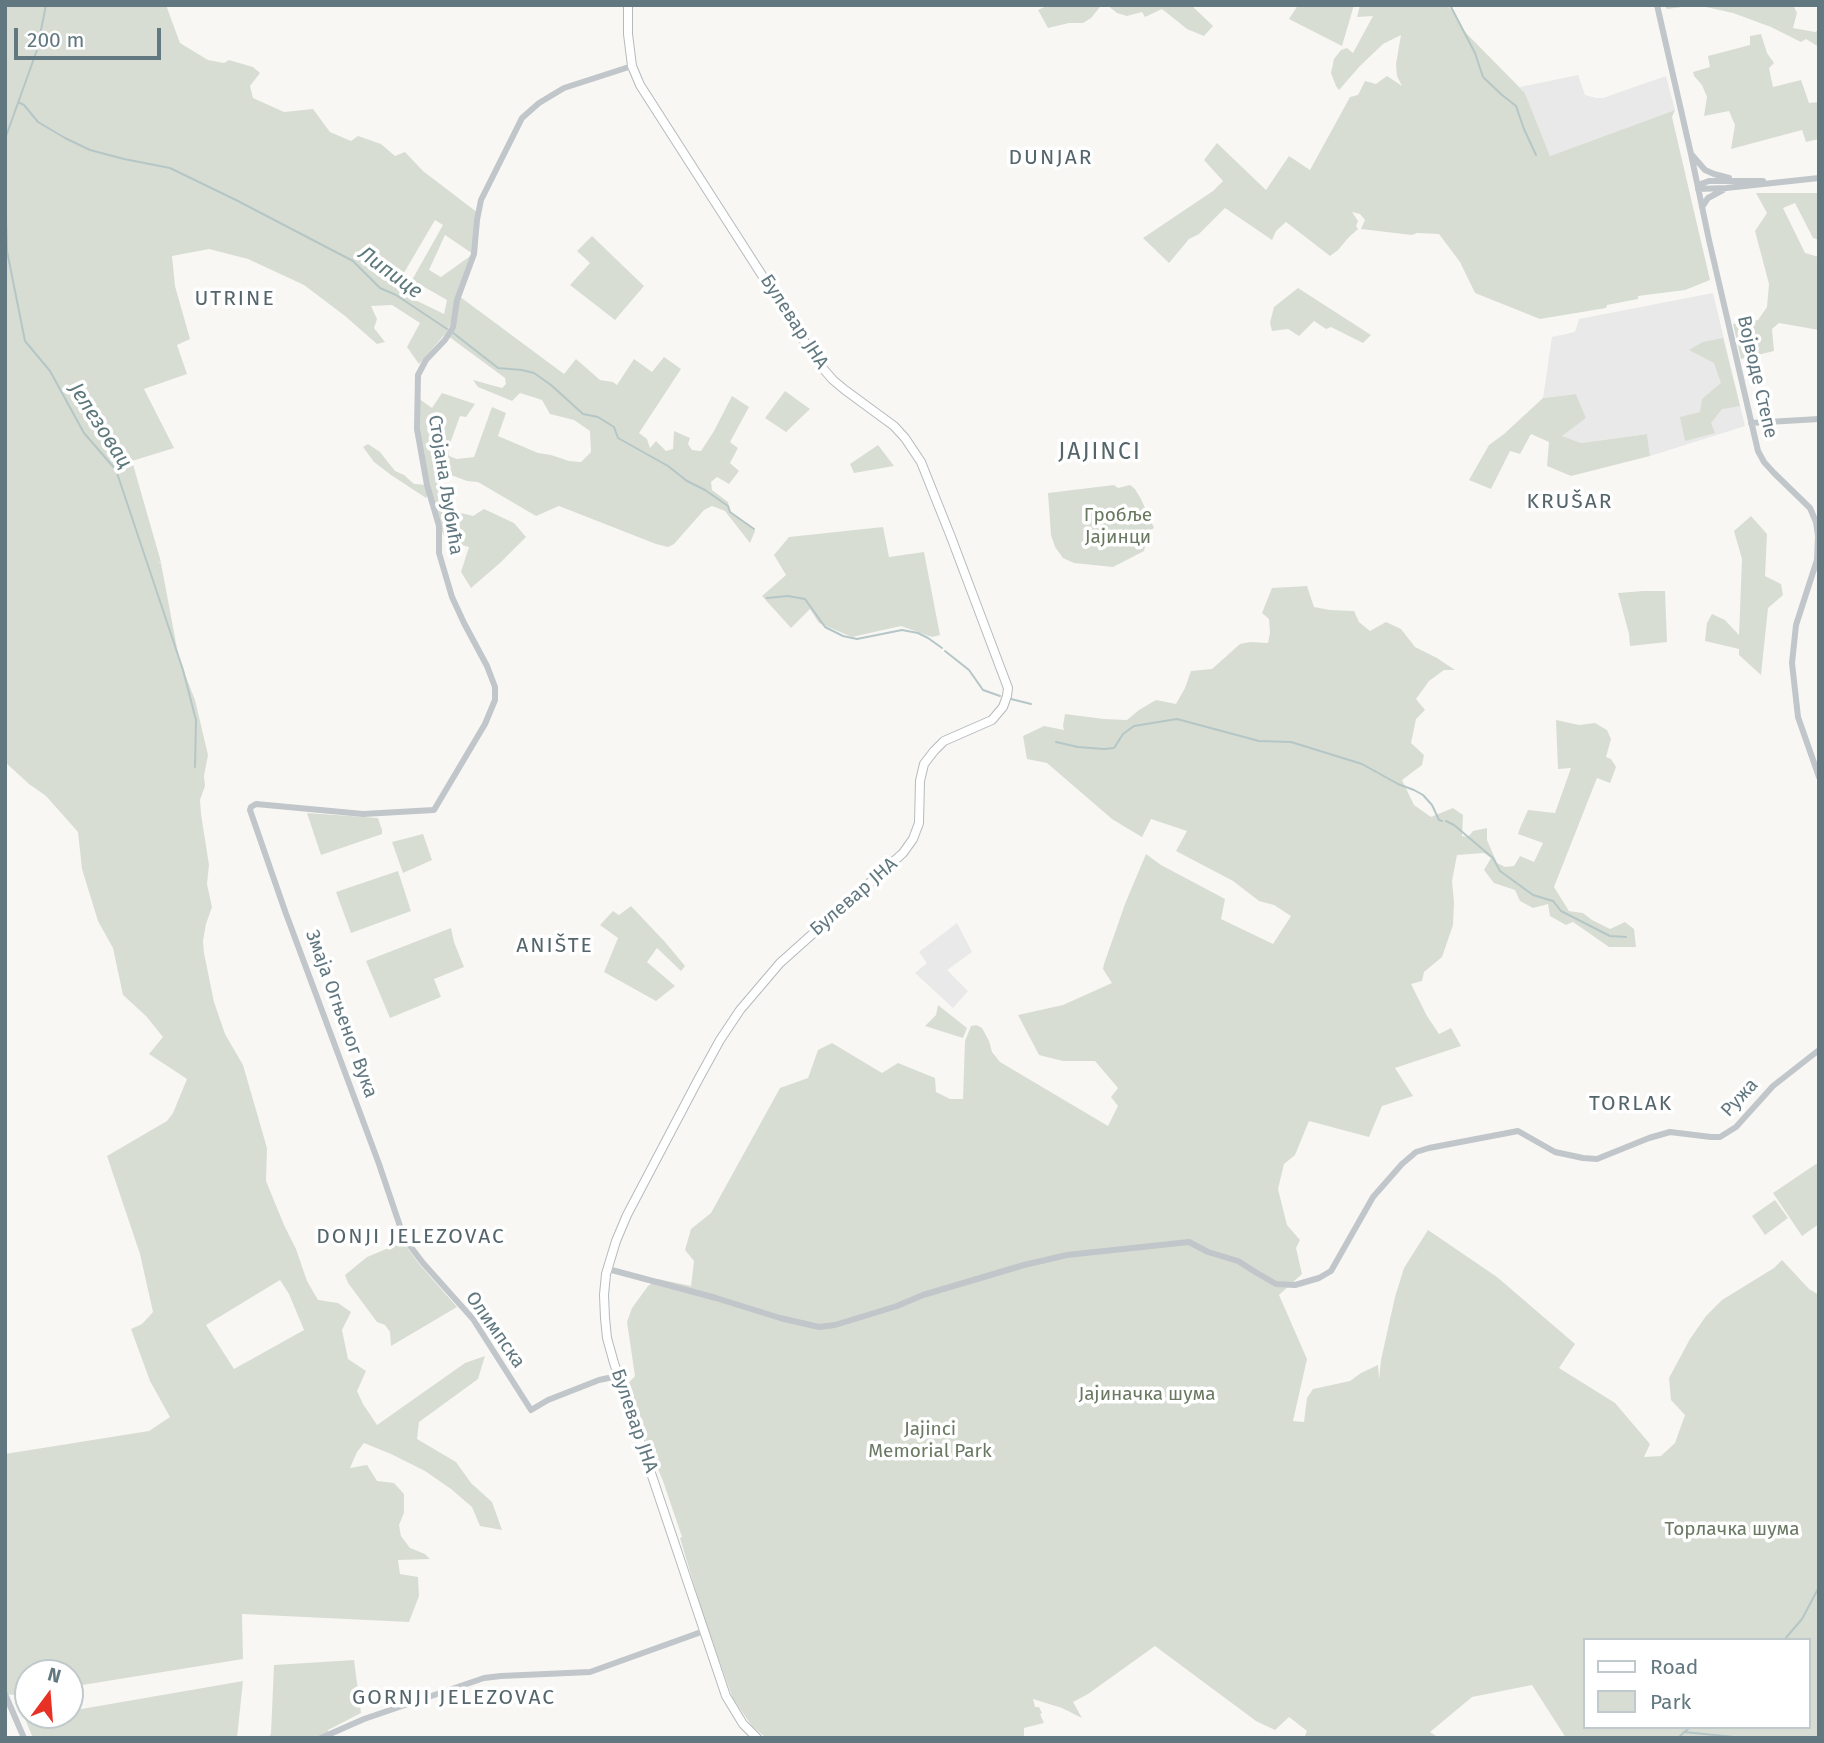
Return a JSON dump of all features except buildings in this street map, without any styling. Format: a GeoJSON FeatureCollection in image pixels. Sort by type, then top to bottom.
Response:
{"type":"FeatureCollection","features":[{"type":"Feature","properties":{"kind":"main road","name":"Булевар ЈНА"},"geometry":{"type":"LineString","coordinates":[[628,5],[628,40],[632,66],[649,99],[819,364],[845,390],[894,426],[913,450],[933,490],[1008,688],[1003,708],[992,720],[944,741],[928,759],[921,773],[918,825],[913,839],[903,853],[780,963],[742,1006],[720,1040],[640,1189],[623,1223],[608,1269],[605,1318],[617,1373],[730,1705],[757,1738]]}},
{"type":"Feature","properties":{"kind":"street","name":"Војводе Степе"},"geometry":{"type":"LineString","coordinates":[[1657,5],[1758,451],[1779,479],[1810,508],[1816,522],[1816,560],[1796,625],[1792,663],[1798,717],[1819,777]]}},
{"type":"Feature","properties":{"kind":"street","name":"Стојана Љубића"},"geometry":{"type":"LineString","coordinates":[[256,804],[362,814],[434,810],[485,724],[496,694],[491,674],[464,623],[446,580],[438,549],[439,526],[427,485],[417,429],[419,372],[451,332],[457,300],[474,254],[481,200],[522,118],[539,103],[564,88],[632,66]]}},
{"type":"Feature","properties":{"kind":"street"},"geometry":{"type":"LineString","coordinates":[[1691,154],[1710,172],[1741,181]]}},
{"type":"Feature","properties":{"kind":"street"},"geometry":{"type":"LineString","coordinates":[[1698,187],[1726,188],[1819,178]]}},
{"type":"Feature","properties":{"kind":"street"},"geometry":{"type":"LineString","coordinates":[[1698,187],[1709,181],[1793,181]]}},
{"type":"Feature","properties":{"kind":"street"},"geometry":{"type":"LineString","coordinates":[[1702,209],[1708,198],[1726,188]]}},
{"type":"Feature","properties":{"kind":"street"},"geometry":{"type":"LineString","coordinates":[[1751,423],[1819,419]]}},
{"type":"Feature","properties":{"kind":"street","name":"Змаја Огњеног Вука"},"geometry":{"type":"LineString","coordinates":[[256,804],[251,807],[250,812],[404,1238]]}},
{"type":"Feature","properties":{"kind":"street","name":"Ружа"},"geometry":{"type":"LineString","coordinates":[[608,1269],[819,1327],[897,1307],[923,1295],[1067,1255],[1186,1242],[1238,1261],[1276,1284],[1295,1285],[1319,1278],[1331,1271],[1373,1197],[1412,1155],[1429,1148],[1518,1131],[1555,1152],[1589,1159],[1601,1158],[1670,1132],[1720,1136],[1736,1127],[1773,1086],[1819,1050]]}},
{"type":"Feature","properties":{"kind":"street","name":"Олимпска"},"geometry":{"type":"LineString","coordinates":[[404,1238],[473,1319],[531,1410],[605,1375],[617,1373]]}},
{"type":"Feature","properties":{"kind":"street"},"geometry":{"type":"LineString","coordinates":[[321,1738],[373,1716],[484,1678],[590,1672],[704,1631]]}},
{"type":"Feature","properties":{"kind":"street"},"geometry":{"type":"LineString","coordinates":[[5,1694],[24,1738]]}},
{"type":"Feature","properties":{"kind":"shaded area"},"geometry":{"type":"Polygon","coordinates":[[[1578,75],[1585,95],[1596,98],[1666,76],[1675,110],[1550,156],[1525,93],[1520,87],[1578,75]]]}},
{"type":"Feature","properties":{"kind":"shaded area"},"geometry":{"type":"Polygon","coordinates":[[[1713,293],[1745,426],[1650,456],[1647,434],[1581,443],[1561,436],[1586,418],[1576,394],[1543,398],[1552,337],[1575,332],[1579,319],[1713,293]]]}},
{"type":"Feature","properties":{"kind":"shaded area"},"geometry":{"type":"Polygon","coordinates":[[[957,923],[972,952],[947,970],[968,991],[953,1008],[915,973],[927,963],[919,952],[957,923]]]}},
{"type":"Feature","properties":{"kind":"green space"},"geometry":{"type":"Polygon","coordinates":[[[5,5],[166,5],[180,43],[208,60],[224,63],[229,60],[253,67],[260,73],[250,86],[253,98],[284,112],[313,109],[330,132],[351,141],[358,136],[381,144],[395,156],[405,152],[423,171],[478,213],[474,254],[459,296],[564,374],[576,359],[600,380],[617,385],[634,359],[652,372],[664,357],[681,369],[639,433],[647,439],[650,448],[656,441],[666,451],[673,449],[674,431],[690,438],[688,444],[692,450],[701,451],[732,396],[749,407],[730,442],[738,448],[730,463],[739,471],[729,484],[717,477],[711,482],[712,490],[728,502],[730,512],[754,529],[750,543],[725,511],[712,506],[704,510],[674,544],[668,547],[559,506],[536,516],[478,482],[467,481],[435,469],[442,499],[457,512],[473,516],[484,509],[514,523],[526,537],[471,588],[461,572],[469,547],[447,541],[439,526],[430,493],[426,498],[391,475],[374,462],[363,447],[368,444],[380,452],[395,471],[414,484],[427,485],[417,429],[418,398],[432,408],[442,393],[475,404],[466,417],[460,416],[448,449],[449,456],[457,459],[474,457],[492,407],[506,413],[498,436],[538,453],[569,461],[581,462],[591,452],[590,431],[574,420],[550,414],[542,400],[520,393],[512,401],[478,387],[473,380],[502,388],[506,384],[505,378],[448,336],[454,326],[455,309],[445,334],[419,364],[407,347],[420,323],[392,305],[371,306],[377,319],[374,328],[385,342],[377,344],[304,285],[248,259],[209,249],[172,256],[175,286],[190,339],[177,345],[187,374],[144,389],[174,448],[132,461],[161,562],[158,563],[161,563],[179,659],[195,700],[208,755],[205,786],[200,800],[209,865],[207,884],[212,907],[203,941],[214,1002],[225,1034],[243,1065],[267,1148],[266,1181],[307,1281],[318,1300],[338,1303],[351,1312],[342,1330],[348,1359],[366,1371],[357,1391],[377,1425],[465,1363],[485,1356],[478,1379],[419,1422],[417,1439],[456,1462],[471,1483],[492,1502],[502,1530],[480,1526],[472,1507],[451,1489],[425,1471],[391,1454],[364,1443],[350,1468],[367,1465],[377,1481],[394,1483],[404,1494],[404,1513],[399,1525],[401,1536],[410,1548],[430,1559],[398,1560],[400,1574],[418,1577],[419,1596],[409,1622],[242,1614],[243,1659],[84,1685],[84,1659],[14,1659],[14,1695],[5,1694],[5,1454],[149,1431],[170,1417],[150,1381],[131,1329],[142,1324],[153,1312],[140,1254],[107,1156],[167,1121],[187,1079],[149,1054],[163,1037],[146,1016],[123,995],[113,948],[98,921],[82,869],[78,832],[46,796],[5,762],[5,5]],[[435,220],[398,283],[405,295],[444,314],[447,300],[412,280],[443,225],[435,220]],[[445,235],[429,270],[441,277],[473,254],[445,235]],[[280,1280],[206,1325],[234,1369],[304,1330],[280,1280]]]}},
{"type":"Feature","properties":{"kind":"green space"},"geometry":{"type":"Polygon","coordinates":[[[1049,5],[1191,5],[1213,26],[1204,36],[1187,29],[1162,9],[1145,17],[1142,12],[1127,16],[1108,6],[1100,7],[1083,23],[1048,28],[1038,10],[1049,5]]]}},
{"type":"Feature","properties":{"kind":"green space"},"geometry":{"type":"Polygon","coordinates":[[[1298,5],[1354,5],[1342,46],[1289,19],[1298,5]]]}},
{"type":"Feature","properties":{"kind":"green space"},"geometry":{"type":"Polygon","coordinates":[[[1360,5],[1447,5],[1465,32],[1525,93],[1550,156],[1675,110],[1672,117],[1710,280],[1685,290],[1638,296],[1638,299],[1607,305],[1606,308],[1540,319],[1475,293],[1460,262],[1439,234],[1412,235],[1361,229],[1365,220],[1360,214],[1352,212],[1358,221],[1358,229],[1330,256],[1286,222],[1276,231],[1272,240],[1225,208],[1199,234],[1189,239],[1169,263],[1143,238],[1213,191],[1223,181],[1204,160],[1217,143],[1266,190],[1289,156],[1310,170],[1350,97],[1358,95],[1365,81],[1376,84],[1387,76],[1402,86],[1397,76],[1396,64],[1401,35],[1383,44],[1339,90],[1336,86],[1331,73],[1334,59],[1341,50],[1347,48],[1353,53],[1373,16],[1357,17],[1360,5]]]}},
{"type":"Feature","properties":{"kind":"green space"},"geometry":{"type":"Polygon","coordinates":[[[1664,5],[1697,5],[1667,9],[1664,5]]]}},
{"type":"Feature","properties":{"kind":"green space"},"geometry":{"type":"Polygon","coordinates":[[[1697,5],[1793,5],[1797,13],[1793,28],[1815,32],[1819,30],[1819,47],[1806,39],[1801,42],[1733,13],[1697,5]]]}},
{"type":"Feature","properties":{"kind":"green space"},"geometry":{"type":"Polygon","coordinates":[[[1761,34],[1767,53],[1774,63],[1769,68],[1773,87],[1801,80],[1809,103],[1819,102],[1819,139],[1806,142],[1802,130],[1731,149],[1735,125],[1729,111],[1704,116],[1707,97],[1693,72],[1710,67],[1708,56],[1750,45],[1750,36],[1761,34]]]}},
{"type":"Feature","properties":{"kind":"green space"},"geometry":{"type":"Polygon","coordinates":[[[1756,193],[1819,193],[1819,240],[1813,238],[1795,203],[1783,208],[1805,253],[1819,257],[1819,330],[1779,323],[1772,329],[1774,351],[1741,359],[1733,324],[1758,320],[1767,307],[1769,284],[1755,231],[1767,213],[1756,193]]]}},
{"type":"Feature","properties":{"kind":"green space"},"geometry":{"type":"Polygon","coordinates":[[[592,236],[644,286],[615,320],[570,285],[590,263],[577,251],[592,236]]]}},
{"type":"Feature","properties":{"kind":"green space"},"geometry":{"type":"Polygon","coordinates":[[[1298,288],[1371,335],[1363,343],[1331,327],[1326,329],[1314,321],[1299,336],[1288,329],[1272,331],[1270,323],[1274,307],[1298,288]]]}},
{"type":"Feature","properties":{"kind":"green space"},"geometry":{"type":"Polygon","coordinates":[[[1723,338],[1740,406],[1722,409],[1711,423],[1715,433],[1685,441],[1680,417],[1700,412],[1702,399],[1721,383],[1714,363],[1689,350],[1703,342],[1723,338]]]}},
{"type":"Feature","properties":{"kind":"green space"},"geometry":{"type":"Polygon","coordinates":[[[785,391],[810,409],[786,432],[765,418],[785,391]]]}},
{"type":"Feature","properties":{"kind":"green space"},"geometry":{"type":"Polygon","coordinates":[[[1576,394],[1586,418],[1562,436],[1581,443],[1647,434],[1650,456],[1571,476],[1547,466],[1549,442],[1531,434],[1520,454],[1510,451],[1491,489],[1469,480],[1489,445],[1543,398],[1576,394]]]}},
{"type":"Feature","properties":{"kind":"green space"},"geometry":{"type":"Polygon","coordinates":[[[878,445],[894,466],[854,473],[850,464],[878,445]]]}},
{"type":"Feature","properties":{"kind":"green space","name":"Гробље Јајинци"},"geometry":{"type":"Polygon","coordinates":[[[1114,485],[1118,488],[1130,485],[1141,499],[1154,528],[1149,531],[1144,551],[1113,567],[1074,563],[1063,558],[1051,535],[1048,493],[1114,485]]]}},
{"type":"Feature","properties":{"kind":"green space"},"geometry":{"type":"Polygon","coordinates":[[[1751,516],[1767,534],[1765,576],[1781,584],[1783,595],[1768,608],[1761,675],[1739,655],[1739,649],[1705,641],[1707,623],[1712,614],[1725,620],[1739,635],[1742,559],[1734,531],[1751,516]]]}},
{"type":"Feature","properties":{"kind":"green space"},"geometry":{"type":"Polygon","coordinates":[[[883,527],[889,557],[924,552],[940,635],[932,637],[901,626],[852,637],[819,623],[810,609],[791,628],[762,596],[786,575],[774,555],[789,537],[883,527]]]}},
{"type":"Feature","properties":{"kind":"green space"},"geometry":{"type":"Polygon","coordinates":[[[1307,586],[1314,607],[1354,611],[1359,622],[1370,631],[1386,622],[1401,629],[1415,647],[1455,670],[1444,670],[1429,681],[1416,699],[1425,710],[1416,719],[1411,743],[1424,755],[1422,765],[1402,780],[1414,805],[1431,817],[1453,808],[1463,815],[1462,836],[1468,837],[1473,831],[1487,828],[1487,840],[1497,863],[1505,867],[1514,866],[1520,856],[1534,862],[1543,843],[1518,834],[1520,828],[1528,810],[1555,813],[1571,768],[1558,769],[1556,720],[1579,725],[1595,723],[1607,730],[1611,739],[1606,757],[1611,759],[1616,767],[1610,783],[1597,778],[1554,887],[1569,911],[1583,913],[1610,929],[1625,922],[1634,929],[1636,947],[1609,947],[1573,922],[1566,925],[1550,916],[1548,904],[1533,908],[1520,901],[1515,890],[1494,883],[1484,870],[1491,858],[1484,853],[1457,855],[1452,881],[1453,925],[1442,957],[1424,972],[1422,981],[1411,984],[1439,1034],[1451,1028],[1461,1046],[1395,1068],[1413,1096],[1382,1106],[1369,1137],[1309,1121],[1295,1155],[1284,1164],[1278,1189],[1287,1225],[1300,1240],[1296,1248],[1302,1274],[1279,1295],[1307,1359],[1293,1421],[1304,1422],[1307,1398],[1313,1389],[1350,1381],[1378,1365],[1379,1379],[1395,1297],[1404,1268],[1428,1230],[1497,1277],[1575,1344],[1559,1368],[1615,1403],[1650,1444],[1644,1457],[1661,1456],[1675,1443],[1685,1415],[1671,1400],[1669,1378],[1690,1339],[1706,1316],[1722,1300],[1774,1268],[1782,1260],[1809,1289],[1819,1295],[1819,1738],[1566,1738],[1532,1685],[1472,1697],[1430,1732],[1439,1738],[1304,1738],[1307,1731],[1289,1717],[1275,1730],[1256,1721],[1155,1646],[1073,1702],[1082,1718],[1033,1699],[1035,1707],[1039,1707],[1042,1713],[1040,1714],[1044,1723],[1024,1728],[1024,1738],[766,1738],[752,1726],[733,1699],[703,1615],[680,1538],[682,1537],[663,1481],[624,1388],[635,1376],[627,1322],[632,1308],[648,1286],[658,1279],[691,1286],[694,1261],[685,1250],[691,1229],[711,1213],[780,1088],[808,1078],[818,1050],[832,1043],[882,1073],[898,1063],[935,1078],[936,1092],[950,1099],[963,1099],[965,1041],[971,1026],[976,1025],[982,1028],[992,1052],[1000,1062],[1108,1126],[1118,1106],[1111,1097],[1118,1088],[1095,1061],[1063,1061],[1039,1055],[1018,1015],[1063,1005],[1112,983],[1103,969],[1104,964],[1146,854],[1161,865],[1225,899],[1221,919],[1273,944],[1291,916],[1274,905],[1259,901],[1233,881],[1176,851],[1187,831],[1151,819],[1142,837],[1112,819],[1047,763],[1027,759],[1023,736],[1044,726],[1064,730],[1065,714],[1127,720],[1156,700],[1176,704],[1191,671],[1212,669],[1240,644],[1268,643],[1269,619],[1262,613],[1272,588],[1307,586]]]}},
{"type":"Feature","properties":{"kind":"green space"},"geometry":{"type":"Polygon","coordinates":[[[1665,591],[1667,642],[1630,646],[1618,593],[1665,591]]]}},
{"type":"Feature","properties":{"kind":"green space"},"geometry":{"type":"Polygon","coordinates":[[[307,813],[378,818],[382,834],[321,855],[307,813]]]}},
{"type":"Feature","properties":{"kind":"green space"},"geometry":{"type":"Polygon","coordinates":[[[423,834],[432,860],[403,873],[392,842],[423,834]]]}},
{"type":"Feature","properties":{"kind":"green space"},"geometry":{"type":"Polygon","coordinates":[[[398,871],[411,911],[351,933],[336,892],[398,871]]]}},
{"type":"Feature","properties":{"kind":"green space"},"geometry":{"type":"Polygon","coordinates":[[[631,906],[685,966],[681,971],[657,948],[647,962],[675,986],[656,1001],[604,972],[618,938],[600,925],[613,911],[619,915],[631,906]]]}},
{"type":"Feature","properties":{"kind":"green space"},"geometry":{"type":"Polygon","coordinates":[[[451,928],[464,967],[434,979],[441,997],[390,1018],[366,961],[451,928]]]}},
{"type":"Feature","properties":{"kind":"green space"},"geometry":{"type":"Polygon","coordinates":[[[938,1005],[967,1028],[963,1038],[925,1026],[936,1015],[938,1005]]]}},
{"type":"Feature","properties":{"kind":"green space"},"geometry":{"type":"Polygon","coordinates":[[[1819,1162],[1819,1224],[1802,1236],[1773,1193],[1819,1162]]]}},
{"type":"Feature","properties":{"kind":"green space"},"geometry":{"type":"Polygon","coordinates":[[[1775,1200],[1788,1218],[1765,1235],[1752,1216],[1775,1200]]]}},
{"type":"Feature","properties":{"kind":"green space"},"geometry":{"type":"Polygon","coordinates":[[[403,1242],[457,1307],[391,1346],[390,1332],[385,1325],[377,1322],[345,1275],[367,1257],[403,1242]]]}},
{"type":"Feature","properties":{"kind":"green space"},"geometry":{"type":"Polygon","coordinates":[[[354,1660],[361,1713],[328,1730],[329,1738],[269,1738],[274,1665],[354,1660]]]}},
{"type":"Feature","properties":{"kind":"green space"},"geometry":{"type":"Polygon","coordinates":[[[243,1681],[237,1738],[33,1738],[29,1729],[84,1729],[84,1709],[243,1681]]]}},
{"type":"Feature","properties":{"kind":"waterway","name":"Јелезовац"},"geometry":{"type":"LineString","coordinates":[[5,139],[37,50],[46,5]]}},
{"type":"Feature","properties":{"kind":"waterway"},"geometry":{"type":"LineString","coordinates":[[1450,5],[1475,53],[1483,77],[1516,106],[1536,155]]}},
{"type":"Feature","properties":{"kind":"waterway","name":"Липице"},"geometry":{"type":"LineString","coordinates":[[18,102],[24,105],[38,122],[90,150],[170,168],[353,261],[380,288],[396,295],[447,329]]}},
{"type":"Feature","properties":{"kind":"waterway","name":"Јелезовац"},"geometry":{"type":"LineString","coordinates":[[5,184],[7,251],[25,341],[50,371],[84,433],[116,470],[183,670],[196,720],[195,767]]}},
{"type":"Feature","properties":{"kind":"waterway","name":"Липице"},"geometry":{"type":"LineString","coordinates":[[452,332],[498,368],[534,373],[583,414],[598,417],[614,427],[618,438],[705,490],[754,529]]}},
{"type":"Feature","properties":{"kind":"waterway"},"geometry":{"type":"LineString","coordinates":[[767,598],[788,596],[805,599],[825,627],[843,636],[857,639],[902,630],[918,633],[942,648]]}},
{"type":"Feature","properties":{"kind":"waterway"},"geometry":{"type":"LineString","coordinates":[[945,651],[969,670],[983,690],[1000,696]]}},
{"type":"Feature","properties":{"kind":"waterway"},"geometry":{"type":"LineString","coordinates":[[1011,699],[1031,704]]}},
{"type":"Feature","properties":{"kind":"waterway"},"geometry":{"type":"LineString","coordinates":[[1056,742],[1078,747],[1114,748],[1123,734],[1134,726],[1177,719],[1259,741],[1291,742],[1362,764],[1414,790],[1423,795],[1442,821]]}},
{"type":"Feature","properties":{"kind":"waterway"},"geometry":{"type":"LineString","coordinates":[[1446,821],[1493,858],[1500,871],[1533,895],[1553,901],[1561,911],[1610,936],[1626,937]]}},
{"type":"Feature","properties":{"kind":"waterway"},"geometry":{"type":"LineString","coordinates":[[1786,1638],[1802,1619],[1819,1587]]}},
{"type":"Feature","properties":{"kind":"waterway"},"geometry":{"type":"LineString","coordinates":[[1678,1738],[1688,1729]]}},
{"type":"Feature","properties":{"kind":"waterway"},"geometry":{"type":"LineString","coordinates":[[1684,1732],[1744,1738]]}},
{"type":"Feature","properties":{"kind":"district","name":"DUNJAR"},"geometry":{"type":"Point","coordinates":[1051,158]}},
{"type":"Feature","properties":{"kind":"district","name":"UTRINE"},"geometry":{"type":"Point","coordinates":[235,299]}},
{"type":"Feature","properties":{"kind":"district","name":"JAJINCI"},"geometry":{"type":"Point","coordinates":[1100,453]}},
{"type":"Feature","properties":{"kind":"district","name":"KRUŠAR"},"geometry":{"type":"Point","coordinates":[1570,502]}},
{"type":"Feature","properties":{"kind":"district","name":"ANIŠTE"},"geometry":{"type":"Point","coordinates":[555,946]}},
{"type":"Feature","properties":{"kind":"district","name":"TORLAK"},"geometry":{"type":"Point","coordinates":[1631,1104]}},
{"type":"Feature","properties":{"kind":"district","name":"DONJI JELEZOVAC"},"geometry":{"type":"Point","coordinates":[411,1237]}},
{"type":"Feature","properties":{"kind":"district","name":"GORNJI JELEZOVAC"},"geometry":{"type":"Point","coordinates":[454,1698]}},
{"type":"Feature","properties":{"kind":"park label","name":"Јајиначка шума"},"geometry":{"type":"Point","coordinates":[1147,1395]}},
{"type":"Feature","properties":{"kind":"park label","name":"Jajinci Memorial Park"},"geometry":{"type":"Point","coordinates":[930,1441]}},
{"type":"Feature","properties":{"kind":"park label","name":"Торлачка шума"},"geometry":{"type":"Point","coordinates":[1732,1530]}}]}
